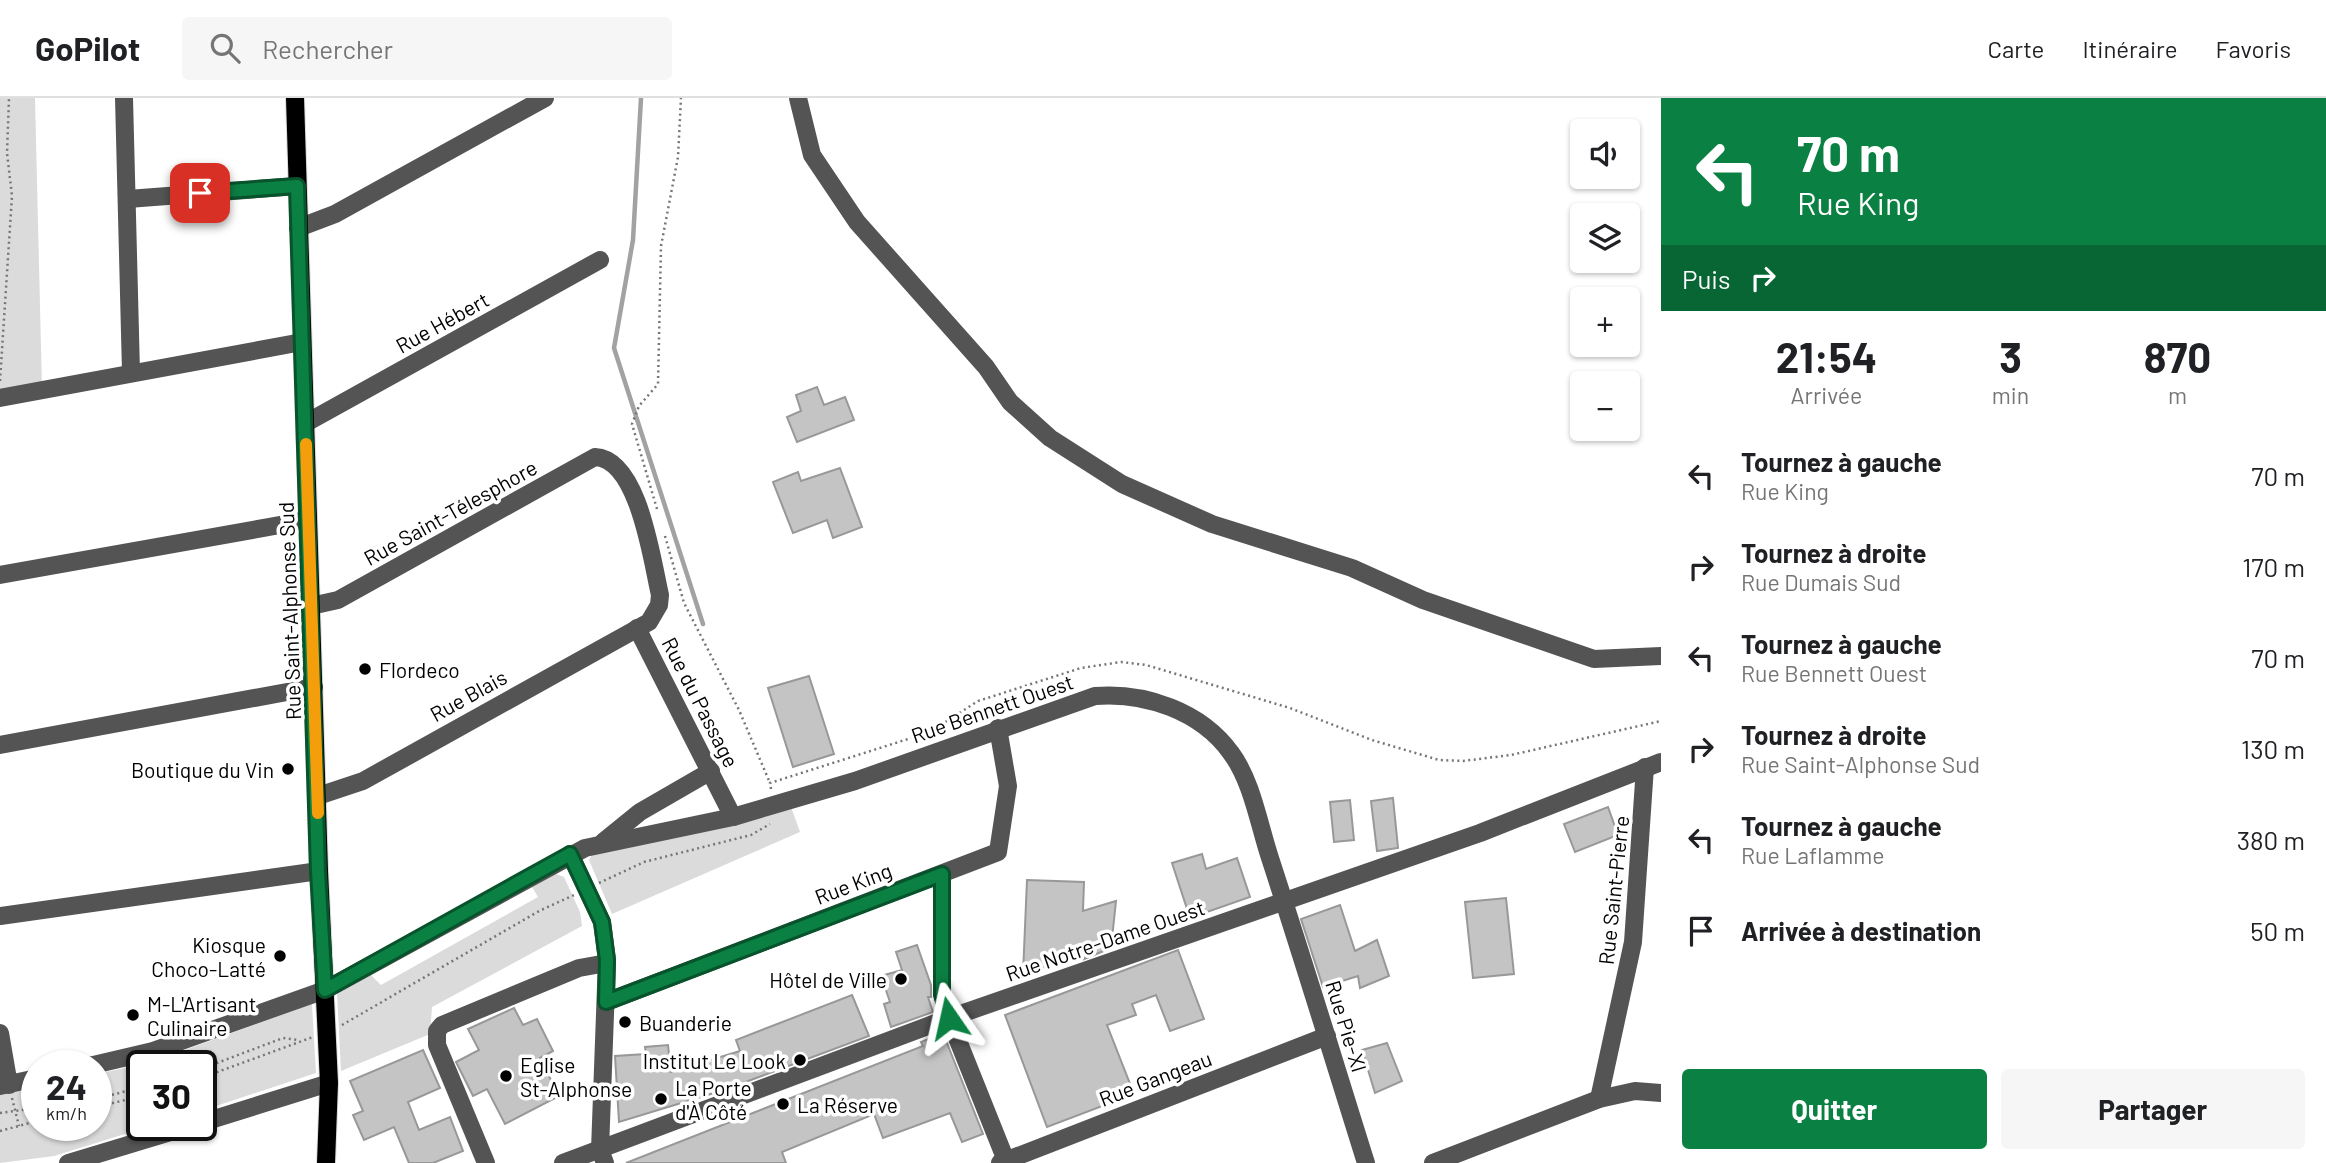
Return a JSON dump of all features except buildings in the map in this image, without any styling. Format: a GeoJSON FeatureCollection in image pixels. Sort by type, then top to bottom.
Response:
{"type":"FeatureCollection","features":[{"type":"Feature","properties":{"kind":"main road","name":"Rue Saint-Alphonse Sud"},"geometry":{"type":"LineString","coordinates":[[295,98],[318,796],[318,871],[329,1083],[326,1163]]}},
{"type":"Feature","properties":{"kind":"main road","name":"Rue Saint-Alphonse Sud"},"geometry":{"type":"LineString","coordinates":[[328,1122],[335,1163]]}},
{"type":"Feature","properties":{"kind":"street"},"geometry":{"type":"LineString","coordinates":[[124,98],[131,373]]}},
{"type":"Feature","properties":{"kind":"street"},"geometry":{"type":"LineString","coordinates":[[298,228],[335,214],[545,98]]}},
{"type":"Feature","properties":{"kind":"street"},"geometry":{"type":"LineString","coordinates":[[799,98],[812,155],[857,222],[986,367],[1010,402],[1050,438],[1111,478],[1212,524],[1352,568],[1423,600],[1594,659],[1661,656]]}},
{"type":"Feature","properties":{"kind":"street"},"geometry":{"type":"LineString","coordinates":[[128,199],[297,186]]}},
{"type":"Feature","properties":{"kind":"street","name":"Rue Hébert"},"geometry":{"type":"LineString","coordinates":[[306,423],[600,260]]}},
{"type":"Feature","properties":{"kind":"street"},"geometry":{"type":"LineString","coordinates":[[0,398],[302,342]]}},
{"type":"Feature","properties":{"kind":"street","name":"Rue Saint-Télesphore"},"geometry":{"type":"LineString","coordinates":[[312,606],[338,600],[595,457],[610,459]]}},
{"type":"Feature","properties":{"kind":"street","name":"Rue du Passage"},"geometry":{"type":"LineString","coordinates":[[610,459],[639,507],[660,595],[656,614],[637,628],[712,771],[733,817]]}},
{"type":"Feature","properties":{"kind":"street"},"geometry":{"type":"LineString","coordinates":[[0,575],[308,520]]}},
{"type":"Feature","properties":{"kind":"street","name":"Rue Blais"},"geometry":{"type":"LineString","coordinates":[[318,796],[363,781],[637,628]]}},
{"type":"Feature","properties":{"kind":"street"},"geometry":{"type":"LineString","coordinates":[[0,745],[314,687]]}},
{"type":"Feature","properties":{"kind":"street","name":"Rue Bennett Ouest"},"geometry":{"type":"LineString","coordinates":[[112,1061],[153,1051],[325,990],[570,854],[602,843],[733,817],[855,781],[1095,695],[1144,698],[1185,713],[1213,733],[1232,754],[1243,777],[1284,902]]}},
{"type":"Feature","properties":{"kind":"street","name":"Rue King"},"geometry":{"type":"LineString","coordinates":[[606,1002],[991,857],[998,852],[1002,844],[1008,786],[998,728]]}},
{"type":"Feature","properties":{"kind":"street","name":"Rue Notre-Dame Ouest"},"geometry":{"type":"LineString","coordinates":[[563,1163],[602,1157],[949,1018],[1480,833],[1653,764]]}},
{"type":"Feature","properties":{"kind":"street","name":"Rue Saint-Pierre"},"geometry":{"type":"LineString","coordinates":[[1600,1099],[1633,942],[1646,794],[1653,764]]}},
{"type":"Feature","properties":{"kind":"street","name":"Rue Bennett Ouest"},"geometry":{"type":"LineString","coordinates":[[602,843],[640,812],[712,771]]}},
{"type":"Feature","properties":{"kind":"street"},"geometry":{"type":"LineString","coordinates":[[570,854],[602,922],[607,963],[602,1157]]}},
{"type":"Feature","properties":{"kind":"street"},"geometry":{"type":"LineString","coordinates":[[0,916],[318,871]]}},
{"type":"Feature","properties":{"kind":"street"},"geometry":{"type":"LineString","coordinates":[[942,874],[942,994],[1004,1162]]}},
{"type":"Feature","properties":{"kind":"street","name":"Rue Pie-XI"},"geometry":{"type":"LineString","coordinates":[[1284,902],[1366,1163]]}},
{"type":"Feature","properties":{"kind":"street"},"geometry":{"type":"LineString","coordinates":[[486,1163],[437,1045],[437,1031],[442,1024],[579,968],[607,963]]}},
{"type":"Feature","properties":{"kind":"street"},"geometry":{"type":"LineString","coordinates":[[0,1033],[5,1086]]}},
{"type":"Feature","properties":{"kind":"street","name":"Rue Gangeau"},"geometry":{"type":"LineString","coordinates":[[1004,1162],[1326,1036]]}},
{"type":"Feature","properties":{"kind":"street"},"geometry":{"type":"LineString","coordinates":[[217,1118],[329,1083]]}},
{"type":"Feature","properties":{"kind":"street"},"geometry":{"type":"LineString","coordinates":[[1433,1163],[1600,1099],[1635,1091],[1661,1093]]}},
{"type":"Feature","properties":{"kind":"street"},"geometry":{"type":"LineString","coordinates":[[68,1163],[128,1155],[159,1141]]}},
{"type":"Feature","properties":{"kind":"path"},"geometry":{"type":"LineString","coordinates":[[0,382],[12,196],[7,153],[9,98]]}},
{"type":"Feature","properties":{"kind":"path"},"geometry":{"type":"LineString","coordinates":[[660,519],[632,424],[639,406],[658,384],[661,246],[678,157],[681,98]]}},
{"type":"Feature","properties":{"kind":"path"},"geometry":{"type":"LineString","coordinates":[[217,1073],[301,1040],[327,1033],[539,911],[644,862],[751,835],[777,817],[770,783],[739,710],[684,603],[663,531]]}},
{"type":"Feature","properties":{"kind":"path"},"geometry":{"type":"LineString","coordinates":[[770,783],[930,732],[978,701],[1081,668],[1121,662],[1146,665],[1253,697],[1396,748],[1439,760],[1463,761],[1511,755],[1661,721]]}},
{"type":"Feature","properties":{"kind":"path"},"geometry":{"type":"LineString","coordinates":[[217,1063],[283,1038],[301,1040]]}},
{"type":"Feature","properties":{"kind":"path"},"geometry":{"type":"LineString","coordinates":[[0,1131],[19,1126],[5,1086]]}},
{"type":"Feature","properties":{"kind":"path"},"geometry":{"type":"LineString","coordinates":[[0,1113],[21,1109]]}},
{"type":"Feature","properties":{"kind":"shaded area"},"geometry":{"type":"Polygon","coordinates":[[[0,98],[35,98],[42,389],[0,398],[0,98]]]}},
{"type":"Feature","properties":{"kind":"shaded area"},"geometry":{"type":"Polygon","coordinates":[[[791,807],[800,832],[612,914],[589,860],[593,853],[791,807]]]}},
{"type":"Feature","properties":{"kind":"shaded area"},"geometry":{"type":"Polygon","coordinates":[[[556,874],[564,877],[580,912],[582,926],[432,1007],[430,1034],[341,1071],[337,993],[371,975],[381,985],[538,897],[532,887],[556,874]]]}},
{"type":"Feature","properties":{"kind":"shaded area"},"geometry":{"type":"Polygon","coordinates":[[[312,1004],[316,1073],[217,1106],[217,1050],[185,1050],[312,1004]]]}},
{"type":"Feature","properties":{"kind":"shaded area"},"geometry":{"type":"Polygon","coordinates":[[[126,1068],[126,1134],[112,1138],[112,1071],[126,1068]]]}},
{"type":"Feature","properties":{"kind":"shaded area"},"geometry":{"type":"Polygon","coordinates":[[[21,1090],[21,1141],[102,1141],[54,1156],[0,1163],[0,1094],[21,1090]]]}},
{"type":"Feature","properties":{"kind":"waterway"},"geometry":{"type":"LineString","coordinates":[[641,98],[633,240],[614,348],[703,624]]}},
{"type":"Feature","properties":{"kind":"slow traffic"},"geometry":{"type":"LineString","coordinates":[[306,444],[318,813]]}},
{"type":"Feature","properties":{"kind":"place","name":"Flordeco"},"geometry":{"type":"Point","coordinates":[365,669]}},
{"type":"Feature","properties":{"kind":"place","name":"Boutique du Vin"},"geometry":{"type":"Point","coordinates":[288,769]}},
{"type":"Feature","properties":{"kind":"place","name":"Kiosque Choco-Latté"},"geometry":{"type":"Point","coordinates":[280,956]}},
{"type":"Feature","properties":{"kind":"place","name":"Hôtel de Ville"},"geometry":{"type":"Point","coordinates":[901,979]}},
{"type":"Feature","properties":{"kind":"place","name":"M-L'Artisant Culinaire"},"geometry":{"type":"Point","coordinates":[133,1015]}},
{"type":"Feature","properties":{"kind":"place","name":"Buanderie"},"geometry":{"type":"Point","coordinates":[625,1022]}},
{"type":"Feature","properties":{"kind":"place","name":"Institut Le Look"},"geometry":{"type":"Point","coordinates":[800,1060]}},
{"type":"Feature","properties":{"kind":"place","name":"Eglise St-Alphonse"},"geometry":{"type":"Point","coordinates":[506,1076]}},
{"type":"Feature","properties":{"kind":"place","name":"La Porte d'À Côté"},"geometry":{"type":"Point","coordinates":[661,1099]}},
{"type":"Feature","properties":{"kind":"place","name":"La Réserve"},"geometry":{"type":"Point","coordinates":[783,1104]}},
{"type":"Feature","properties":{"kind":"route"},"geometry":{"type":"LineString","coordinates":[[200,193],[297,186],[318,796],[318,871],[325,990],[570,854],[602,922],[607,960],[606,1002],[942,874],[942,994],[949,1018]]}}]}
